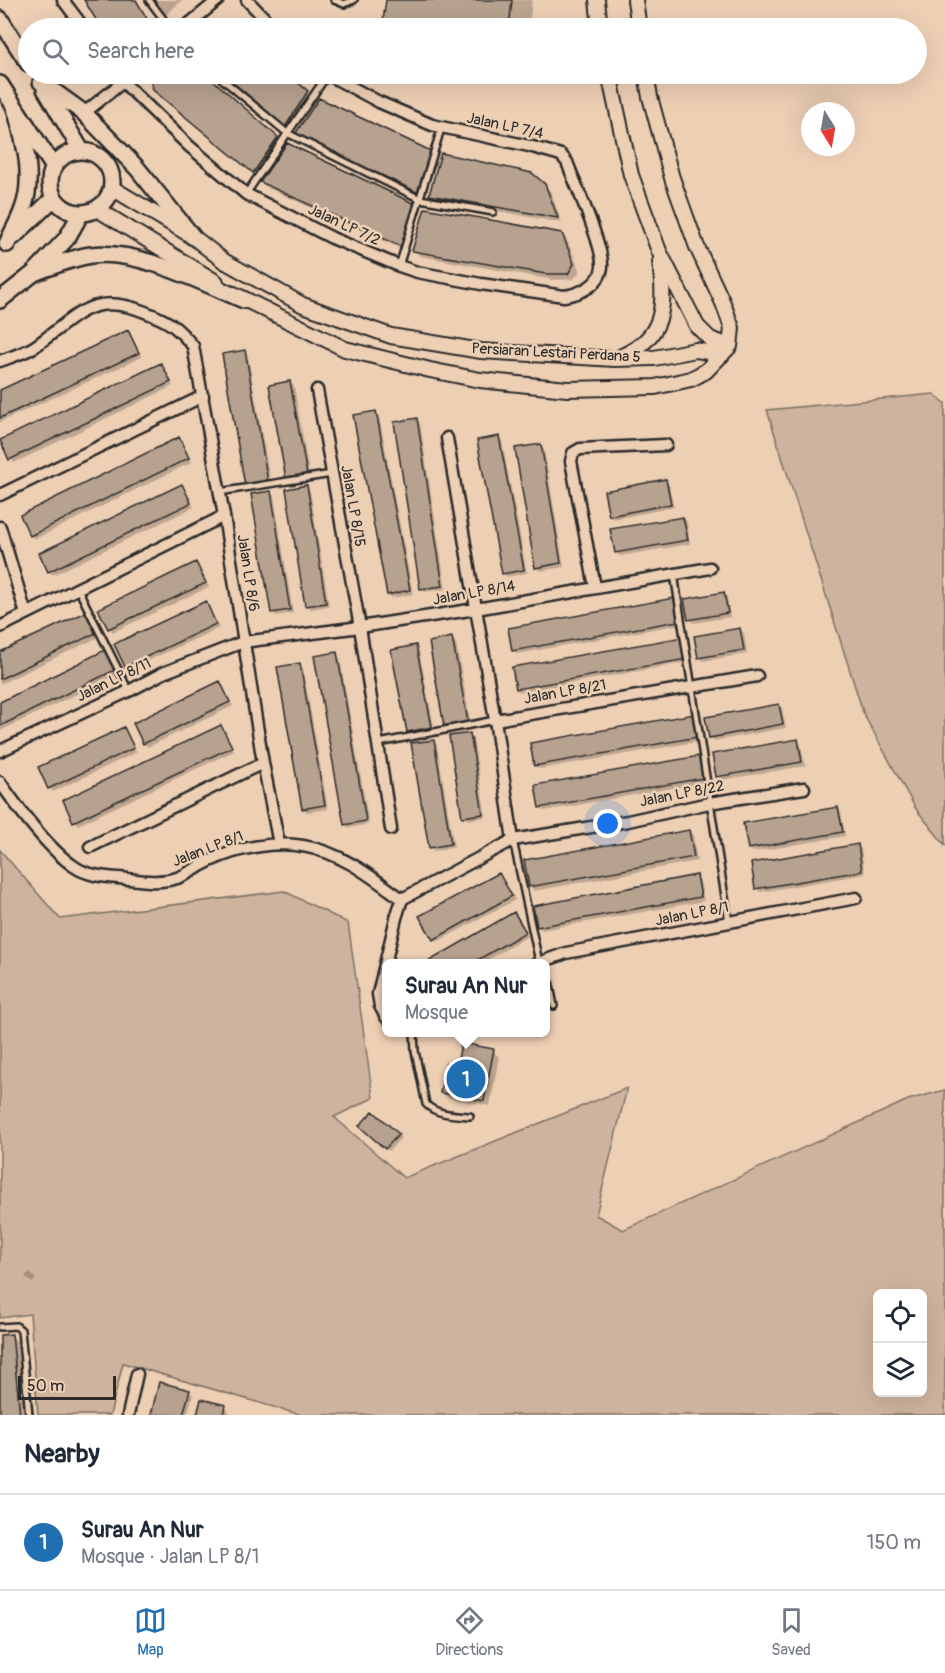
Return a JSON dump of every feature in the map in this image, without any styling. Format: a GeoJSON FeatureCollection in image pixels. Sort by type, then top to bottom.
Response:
{"type":"FeatureCollection","features":[{"type":"Feature","properties":{"kind":"main road"},"geometry":{"type":"LineString","coordinates":[[0,19],[18,47]]}},
{"type":"Feature","properties":{"kind":"main road"},"geometry":{"type":"LineString","coordinates":[[0,84],[53,166]]}},
{"type":"Feature","properties":{"kind":"main road"},"geometry":{"type":"LineString","coordinates":[[42,84],[81,150]]}},
{"type":"Feature","properties":{"kind":"main road"},"geometry":{"type":"LineString","coordinates":[[46,84],[84,113],[137,168],[192,236]]}},
{"type":"Feature","properties":{"kind":"main road"},"geometry":{"type":"LineString","coordinates":[[3,246],[24,208],[28,173],[25,146],[15,108]]}},
{"type":"Feature","properties":{"kind":"main road"},"geometry":{"type":"LineString","coordinates":[[81,150],[94,153],[105,161],[112,174],[112,188],[107,200],[97,209],[81,213],[65,209],[54,198],[50,182],[53,166],[65,155],[81,150]]}},
{"type":"Feature","properties":{"kind":"main road"},"geometry":{"type":"LineString","coordinates":[[3,246],[54,198]]}},
{"type":"Feature","properties":{"kind":"main road"},"geometry":{"type":"LineString","coordinates":[[0,300],[34,273],[67,238],[81,213]]}},
{"type":"Feature","properties":{"kind":"main road"},"geometry":{"type":"LineString","coordinates":[[34,273],[64,261],[93,255],[120,256],[163,266],[244,300]]}},
{"type":"Feature","properties":{"kind":"street"},"geometry":{"type":"LineString","coordinates":[[63,0],[76,18]]}},
{"type":"Feature","properties":{"kind":"street"},"geometry":{"type":"LineString","coordinates":[[196,18],[218,0]]}},
{"type":"Feature","properties":{"kind":"street"},"geometry":{"type":"LineString","coordinates":[[247,0],[264,18]]}},
{"type":"Feature","properties":{"kind":"street"},"geometry":{"type":"LineString","coordinates":[[597,0],[599,18]]}},
{"type":"Feature","properties":{"kind":"street"},"geometry":{"type":"LineString","coordinates":[[635,0],[638,18]]}},
{"type":"Feature","properties":{"kind":"street"},"geometry":{"type":"LineString","coordinates":[[84,113],[114,84]]}},
{"type":"Feature","properties":{"kind":"street","name":"Jalan LP 7/2"},"geometry":{"type":"LineString","coordinates":[[126,84],[189,146],[246,194],[332,238],[399,266],[481,284],[564,296],[584,291],[600,275]]}},
{"type":"Feature","properties":{"kind":"street","name":"Jalan LP 7/4"},"geometry":{"type":"LineString","coordinates":[[346,84],[379,102],[441,129],[520,144],[561,155],[567,162],[594,233],[602,258],[600,275]]}},
{"type":"Feature","properties":{"kind":"street"},"geometry":{"type":"LineString","coordinates":[[611,84],[631,175],[659,251],[697,326],[726,350],[732,328],[728,314],[697,247],[672,178],[648,84]]}},
{"type":"Feature","properties":{"kind":"street","name":"Persiaran Lestari Perdana 5"},"geometry":{"type":"LineString","coordinates":[[112,188],[192,236],[224,261],[303,305],[391,336],[481,351],[615,359],[654,358],[696,350],[726,350]]}},
{"type":"Feature","properties":{"kind":"street","name":"Persiaran Lestari Perdana 5"},"geometry":{"type":"LineString","coordinates":[[97,209],[244,300],[345,349],[430,370],[480,380],[567,389],[655,387],[691,379],[706,371],[726,350]]}},
{"type":"Feature","properties":{"kind":"street"},"geometry":{"type":"LineString","coordinates":[[615,359],[635,351],[647,342],[658,322],[662,310],[663,284],[659,251]]}},
{"type":"Feature","properties":{"kind":"street"},"geometry":{"type":"LineString","coordinates":[[0,361],[32,348],[75,314],[93,306],[112,304],[130,306],[178,328],[193,345],[224,516]]}},
{"type":"Feature","properties":{"kind":"street","name":"Jalan LP 8/15"},"geometry":{"type":"LineString","coordinates":[[317,390],[360,627],[391,829]]}},
{"type":"Feature","properties":{"kind":"street"},"geometry":{"type":"LineString","coordinates":[[0,495],[203,396]]}},
{"type":"Feature","properties":{"kind":"street"},"geometry":{"type":"LineString","coordinates":[[447,438],[513,840]]}},
{"type":"Feature","properties":{"kind":"street"},"geometry":{"type":"LineString","coordinates":[[595,587],[571,461],[573,453],[580,449],[666,444]]}},
{"type":"Feature","properties":{"kind":"street","name":"Jalan LP 8/6"},"geometry":{"type":"LineString","coordinates":[[0,627],[224,516],[263,763],[279,844]]}},
{"type":"Feature","properties":{"kind":"street"},"geometry":{"type":"LineString","coordinates":[[0,527],[26,614]]}},
{"type":"Feature","properties":{"kind":"street","name":"Jalan LP 8/14"},"geometry":{"type":"LineString","coordinates":[[243,642],[476,609],[710,568]]}},
{"type":"Feature","properties":{"kind":"street","name":"Jalan LP 8/11"},"geometry":{"type":"LineString","coordinates":[[0,751],[163,673],[243,642]]}},
{"type":"Feature","properties":{"kind":"street","name":"Jalan LP 8/21"},"geometry":{"type":"LineString","coordinates":[[495,720],[757,676]]}},
{"type":"Feature","properties":{"kind":"street"},"geometry":{"type":"LineString","coordinates":[[90,847],[263,763]]}},
{"type":"Feature","properties":{"kind":"street","name":"Jalan LP 8/1"},"geometry":{"type":"LineString","coordinates":[[0,782],[20,810],[62,856],[76,868],[93,874],[158,882],[177,878],[210,861],[235,852],[279,844],[302,845],[352,864],[402,899]]}},
{"type":"Feature","properties":{"kind":"street","name":"Jalan LP 8/22"},"geometry":{"type":"LineString","coordinates":[[402,899],[513,840],[628,821],[709,803],[804,788]]}},
{"type":"Feature","properties":{"kind":"street","name":"Jalan LP 8/1"},"geometry":{"type":"LineString","coordinates":[[550,959],[856,898]]}},
{"type":"Feature","properties":{"kind":"street"},"geometry":{"type":"LineString","coordinates":[[386,959],[402,899]]}},
{"type":"Feature","properties":{"kind":"street"},"geometry":{"type":"LineString","coordinates":[[382,977],[378,994],[382,1009]]}},
{"type":"Feature","properties":{"kind":"street"},"geometry":{"type":"LineString","coordinates":[[128,1415],[137,1374]]}},
{"type":"Feature","properties":{"kind":"lane"},"geometry":{"type":"LineString","coordinates":[[149,0],[162,18]]}},
{"type":"Feature","properties":{"kind":"lane"},"geometry":{"type":"LineString","coordinates":[[334,0],[344,4],[354,0]]}},
{"type":"Feature","properties":{"kind":"lane"},"geometry":{"type":"LineString","coordinates":[[228,84],[288,133],[420,199],[493,212]]}},
{"type":"Feature","properties":{"kind":"lane"},"geometry":{"type":"LineString","coordinates":[[246,194],[320,84]]}},
{"type":"Feature","properties":{"kind":"lane"},"geometry":{"type":"LineString","coordinates":[[399,266],[441,129]]}},
{"type":"Feature","properties":{"kind":"lane"},"geometry":{"type":"LineString","coordinates":[[219,492],[332,474]]}},
{"type":"Feature","properties":{"kind":"lane"},"geometry":{"type":"LineString","coordinates":[[674,574],[729,922]]}},
{"type":"Feature","properties":{"kind":"lane"},"geometry":{"type":"LineString","coordinates":[[78,589],[129,691]]}},
{"type":"Feature","properties":{"kind":"lane","name":"Jalan LP 8/21"},"geometry":{"type":"LineString","coordinates":[[379,743],[495,720]]}},
{"type":"Feature","properties":{"kind":"lane"},"geometry":{"type":"LineString","coordinates":[[513,840],[540,959]]}},
{"type":"Feature","properties":{"kind":"lane"},"geometry":{"type":"LineString","coordinates":[[550,993],[554,1006]]}},
{"type":"Feature","properties":{"kind":"lane"},"geometry":{"type":"LineString","coordinates":[[414,1037],[426,1104],[431,1109],[440,1112],[470,1116]]}},
{"type":"Feature","properties":{"kind":"lane"},"geometry":{"type":"LineString","coordinates":[[0,1327],[16,1326],[21,1330],[29,1415]]}},
{"type":"Feature","properties":{"kind":"shaded area"},"geometry":{"type":"Polygon","coordinates":[[[934,394],[945,403],[945,845],[916,809],[864,715],[767,410],[934,394]]]}},
{"type":"Feature","properties":{"kind":"shaded area"},"geometry":{"type":"Polygon","coordinates":[[[0,850],[60,919],[284,891],[348,923],[373,1098],[334,1117],[404,1178],[627,1088],[596,1215],[623,1230],[908,1100],[945,1090],[945,1415],[301,1415],[123,1363],[110,1415],[38,1415],[30,1314],[0,1318],[0,850]]]}},
{"type":"Feature","properties":{"kind":"building"},"geometry":{"type":"Polygon","coordinates":[[[84,0],[136,0],[147,18],[95,18],[84,0]]]}},
{"type":"Feature","properties":{"kind":"building"},"geometry":{"type":"Polygon","coordinates":[[[386,0],[512,0],[510,18],[383,18],[386,0]]]}},
{"type":"Feature","properties":{"kind":"building"},"geometry":{"type":"Polygon","coordinates":[[[152,84],[217,84],[278,137],[253,173],[153,90],[152,84]]]}},
{"type":"Feature","properties":{"kind":"building"},"geometry":{"type":"Polygon","coordinates":[[[235,84],[300,84],[308,91],[285,127],[235,84]]]}},
{"type":"Feature","properties":{"kind":"building"},"geometry":{"type":"Polygon","coordinates":[[[319,98],[433,152],[419,193],[295,134],[319,98]]]}},
{"type":"Feature","properties":{"kind":"building"},"geometry":{"type":"Polygon","coordinates":[[[287,143],[415,204],[402,247],[260,182],[287,143]]]}},
{"type":"Feature","properties":{"kind":"building"},"geometry":{"type":"Polygon","coordinates":[[[441,153],[532,173],[545,184],[558,218],[429,195],[441,153]]]}},
{"type":"Feature","properties":{"kind":"building"},"geometry":{"type":"Polygon","coordinates":[[[425,208],[562,233],[574,264],[568,274],[546,274],[412,251],[425,208]]]}},
{"type":"Feature","properties":{"kind":"building"},"geometry":{"type":"Polygon","coordinates":[[[128,330],[139,353],[0,418],[0,390],[128,330]]]}},
{"type":"Feature","properties":{"kind":"building"},"geometry":{"type":"Polygon","coordinates":[[[245,350],[268,482],[245,486],[222,354],[245,350]]]}},
{"type":"Feature","properties":{"kind":"building"},"geometry":{"type":"Polygon","coordinates":[[[161,363],[171,382],[9,460],[0,440],[161,363]]]}},
{"type":"Feature","properties":{"kind":"building"},"geometry":{"type":"Polygon","coordinates":[[[290,381],[307,475],[286,479],[269,385],[290,381]]]}},
{"type":"Feature","properties":{"kind":"building"},"geometry":{"type":"Polygon","coordinates":[[[376,411],[410,590],[387,595],[353,415],[376,411]]]}},
{"type":"Feature","properties":{"kind":"building"},"geometry":{"type":"Polygon","coordinates":[[[417,418],[443,586],[420,589],[394,422],[417,418]]]}},
{"type":"Feature","properties":{"kind":"building"},"geometry":{"type":"Polygon","coordinates":[[[499,436],[524,570],[502,574],[477,440],[499,436]]]}},
{"type":"Feature","properties":{"kind":"building"},"geometry":{"type":"Polygon","coordinates":[[[179,437],[189,458],[30,536],[20,515],[179,437]]]}},
{"type":"Feature","properties":{"kind":"building"},"geometry":{"type":"Polygon","coordinates":[[[541,444],[561,563],[535,568],[515,448],[541,444]]]}},
{"type":"Feature","properties":{"kind":"building"},"geometry":{"type":"Polygon","coordinates":[[[666,479],[671,504],[609,516],[604,491],[666,479]]]}},
{"type":"Feature","properties":{"kind":"building"},"geometry":{"type":"Polygon","coordinates":[[[182,484],[191,503],[48,572],[39,553],[182,484]]]}},
{"type":"Feature","properties":{"kind":"building"},"geometry":{"type":"Polygon","coordinates":[[[307,485],[326,603],[305,606],[286,489],[307,485]]]}},
{"type":"Feature","properties":{"kind":"building"},"geometry":{"type":"Polygon","coordinates":[[[271,491],[290,610],[271,613],[251,494],[271,491]]]}},
{"type":"Feature","properties":{"kind":"building"},"geometry":{"type":"Polygon","coordinates":[[[683,517],[688,540],[615,553],[610,529],[683,517]]]}},
{"type":"Feature","properties":{"kind":"building"},"geometry":{"type":"Polygon","coordinates":[[[196,562],[206,583],[108,629],[98,609],[196,562]]]}},
{"type":"Feature","properties":{"kind":"building"},"geometry":{"type":"Polygon","coordinates":[[[724,592],[728,613],[688,620],[684,599],[724,592]]]}},
{"type":"Feature","properties":{"kind":"building"},"geometry":{"type":"Polygon","coordinates":[[[674,598],[678,621],[512,651],[508,628],[674,598]]]}},
{"type":"Feature","properties":{"kind":"building"},"geometry":{"type":"Polygon","coordinates":[[[206,601],[216,624],[125,667],[114,644],[206,601]]]}},
{"type":"Feature","properties":{"kind":"building"},"geometry":{"type":"Polygon","coordinates":[[[86,612],[96,633],[0,679],[0,652],[86,612]]]}},
{"type":"Feature","properties":{"kind":"building"},"geometry":{"type":"Polygon","coordinates":[[[740,628],[744,650],[698,658],[694,636],[740,628]]]}},
{"type":"Feature","properties":{"kind":"building"},"geometry":{"type":"Polygon","coordinates":[[[452,637],[468,722],[444,726],[429,642],[452,637]]]}},
{"type":"Feature","properties":{"kind":"building"},"geometry":{"type":"Polygon","coordinates":[[[683,637],[687,659],[516,689],[512,667],[683,637]]]}},
{"type":"Feature","properties":{"kind":"building"},"geometry":{"type":"Polygon","coordinates":[[[416,645],[432,727],[407,732],[391,650],[416,645]]]}},
{"type":"Feature","properties":{"kind":"building"},"geometry":{"type":"Polygon","coordinates":[[[105,650],[115,670],[0,726],[0,702],[105,650]]]}},
{"type":"Feature","properties":{"kind":"building"},"geometry":{"type":"Polygon","coordinates":[[[337,652],[366,821],[344,825],[314,656],[337,652]]]}},
{"type":"Feature","properties":{"kind":"building"},"geometry":{"type":"Polygon","coordinates":[[[300,663],[325,805],[302,809],[277,667],[300,663]]]}},
{"type":"Feature","properties":{"kind":"building"},"geometry":{"type":"Polygon","coordinates":[[[220,681],[230,702],[143,744],[133,723],[220,681]]]}},
{"type":"Feature","properties":{"kind":"building"},"geometry":{"type":"Polygon","coordinates":[[[779,704],[783,724],[709,738],[705,717],[779,704]]]}},
{"type":"Feature","properties":{"kind":"building"},"geometry":{"type":"Polygon","coordinates":[[[694,714],[698,737],[534,766],[530,743],[694,714]]]}},
{"type":"Feature","properties":{"kind":"building"},"geometry":{"type":"Polygon","coordinates":[[[221,725],[232,747],[73,822],[63,800],[221,725]]]}},
{"type":"Feature","properties":{"kind":"building"},"geometry":{"type":"Polygon","coordinates":[[[124,727],[134,748],[48,789],[38,767],[124,727]]]}},
{"type":"Feature","properties":{"kind":"building"},"geometry":{"type":"Polygon","coordinates":[[[470,733],[483,814],[462,817],[449,736],[470,733]]]}},
{"type":"Feature","properties":{"kind":"building"},"geometry":{"type":"Polygon","coordinates":[[[798,739],[802,762],[716,777],[712,754],[798,739]]]}},
{"type":"Feature","properties":{"kind":"building"},"geometry":{"type":"Polygon","coordinates":[[[434,740],[451,844],[429,848],[411,743],[434,740]]]}},
{"type":"Feature","properties":{"kind":"building"},"geometry":{"type":"Polygon","coordinates":[[[699,756],[703,778],[539,808],[535,785],[699,756]]]}},
{"type":"Feature","properties":{"kind":"building"},"geometry":{"type":"Polygon","coordinates":[[[838,807],[843,832],[748,849],[743,823],[838,807]]]}},
{"type":"Feature","properties":{"kind":"building"},"geometry":{"type":"Polygon","coordinates":[[[689,830],[694,857],[529,887],[524,860],[689,830]]]}},
{"type":"Feature","properties":{"kind":"building"},"geometry":{"type":"Polygon","coordinates":[[[858,844],[862,871],[755,889],[751,863],[858,844]]]}},
{"type":"Feature","properties":{"kind":"building"},"geometry":{"type":"Polygon","coordinates":[[[499,873],[512,896],[433,940],[419,916],[499,873]]]}},
{"type":"Feature","properties":{"kind":"building"},"geometry":{"type":"Polygon","coordinates":[[[697,875],[701,897],[537,927],[533,906],[697,875]]]}},
{"type":"Feature","properties":{"kind":"building"},"geometry":{"type":"Polygon","coordinates":[[[514,912],[526,932],[480,959],[433,959],[514,912]]]}},
{"type":"Feature","properties":{"kind":"building"},"geometry":{"type":"Polygon","coordinates":[[[461,1043],[494,1049],[484,1101],[440,1093],[446,1063],[457,1065],[461,1043]]]}},
{"type":"Feature","properties":{"kind":"building"},"geometry":{"type":"Polygon","coordinates":[[[373,1111],[399,1134],[385,1149],[359,1126],[373,1111]]]}},
{"type":"Feature","properties":{"kind":"building"},"geometry":{"type":"Polygon","coordinates":[[[12,1334],[20,1415],[0,1415],[0,1335],[12,1334]]]}},
{"type":"Feature","properties":{"kind":"building"},"geometry":{"type":"Polygon","coordinates":[[[159,1382],[190,1390],[183,1415],[151,1415],[159,1382]]]}},
{"type":"Feature","properties":{"kind":"building"},"geometry":{"type":"Polygon","coordinates":[[[201,1399],[226,1405],[224,1415],[197,1415],[201,1399]]]}},
{"type":"Feature","properties":{"kind":"place","name":"Surau An Nur"},"geometry":{"type":"Point","coordinates":[466,1079]}}]}
